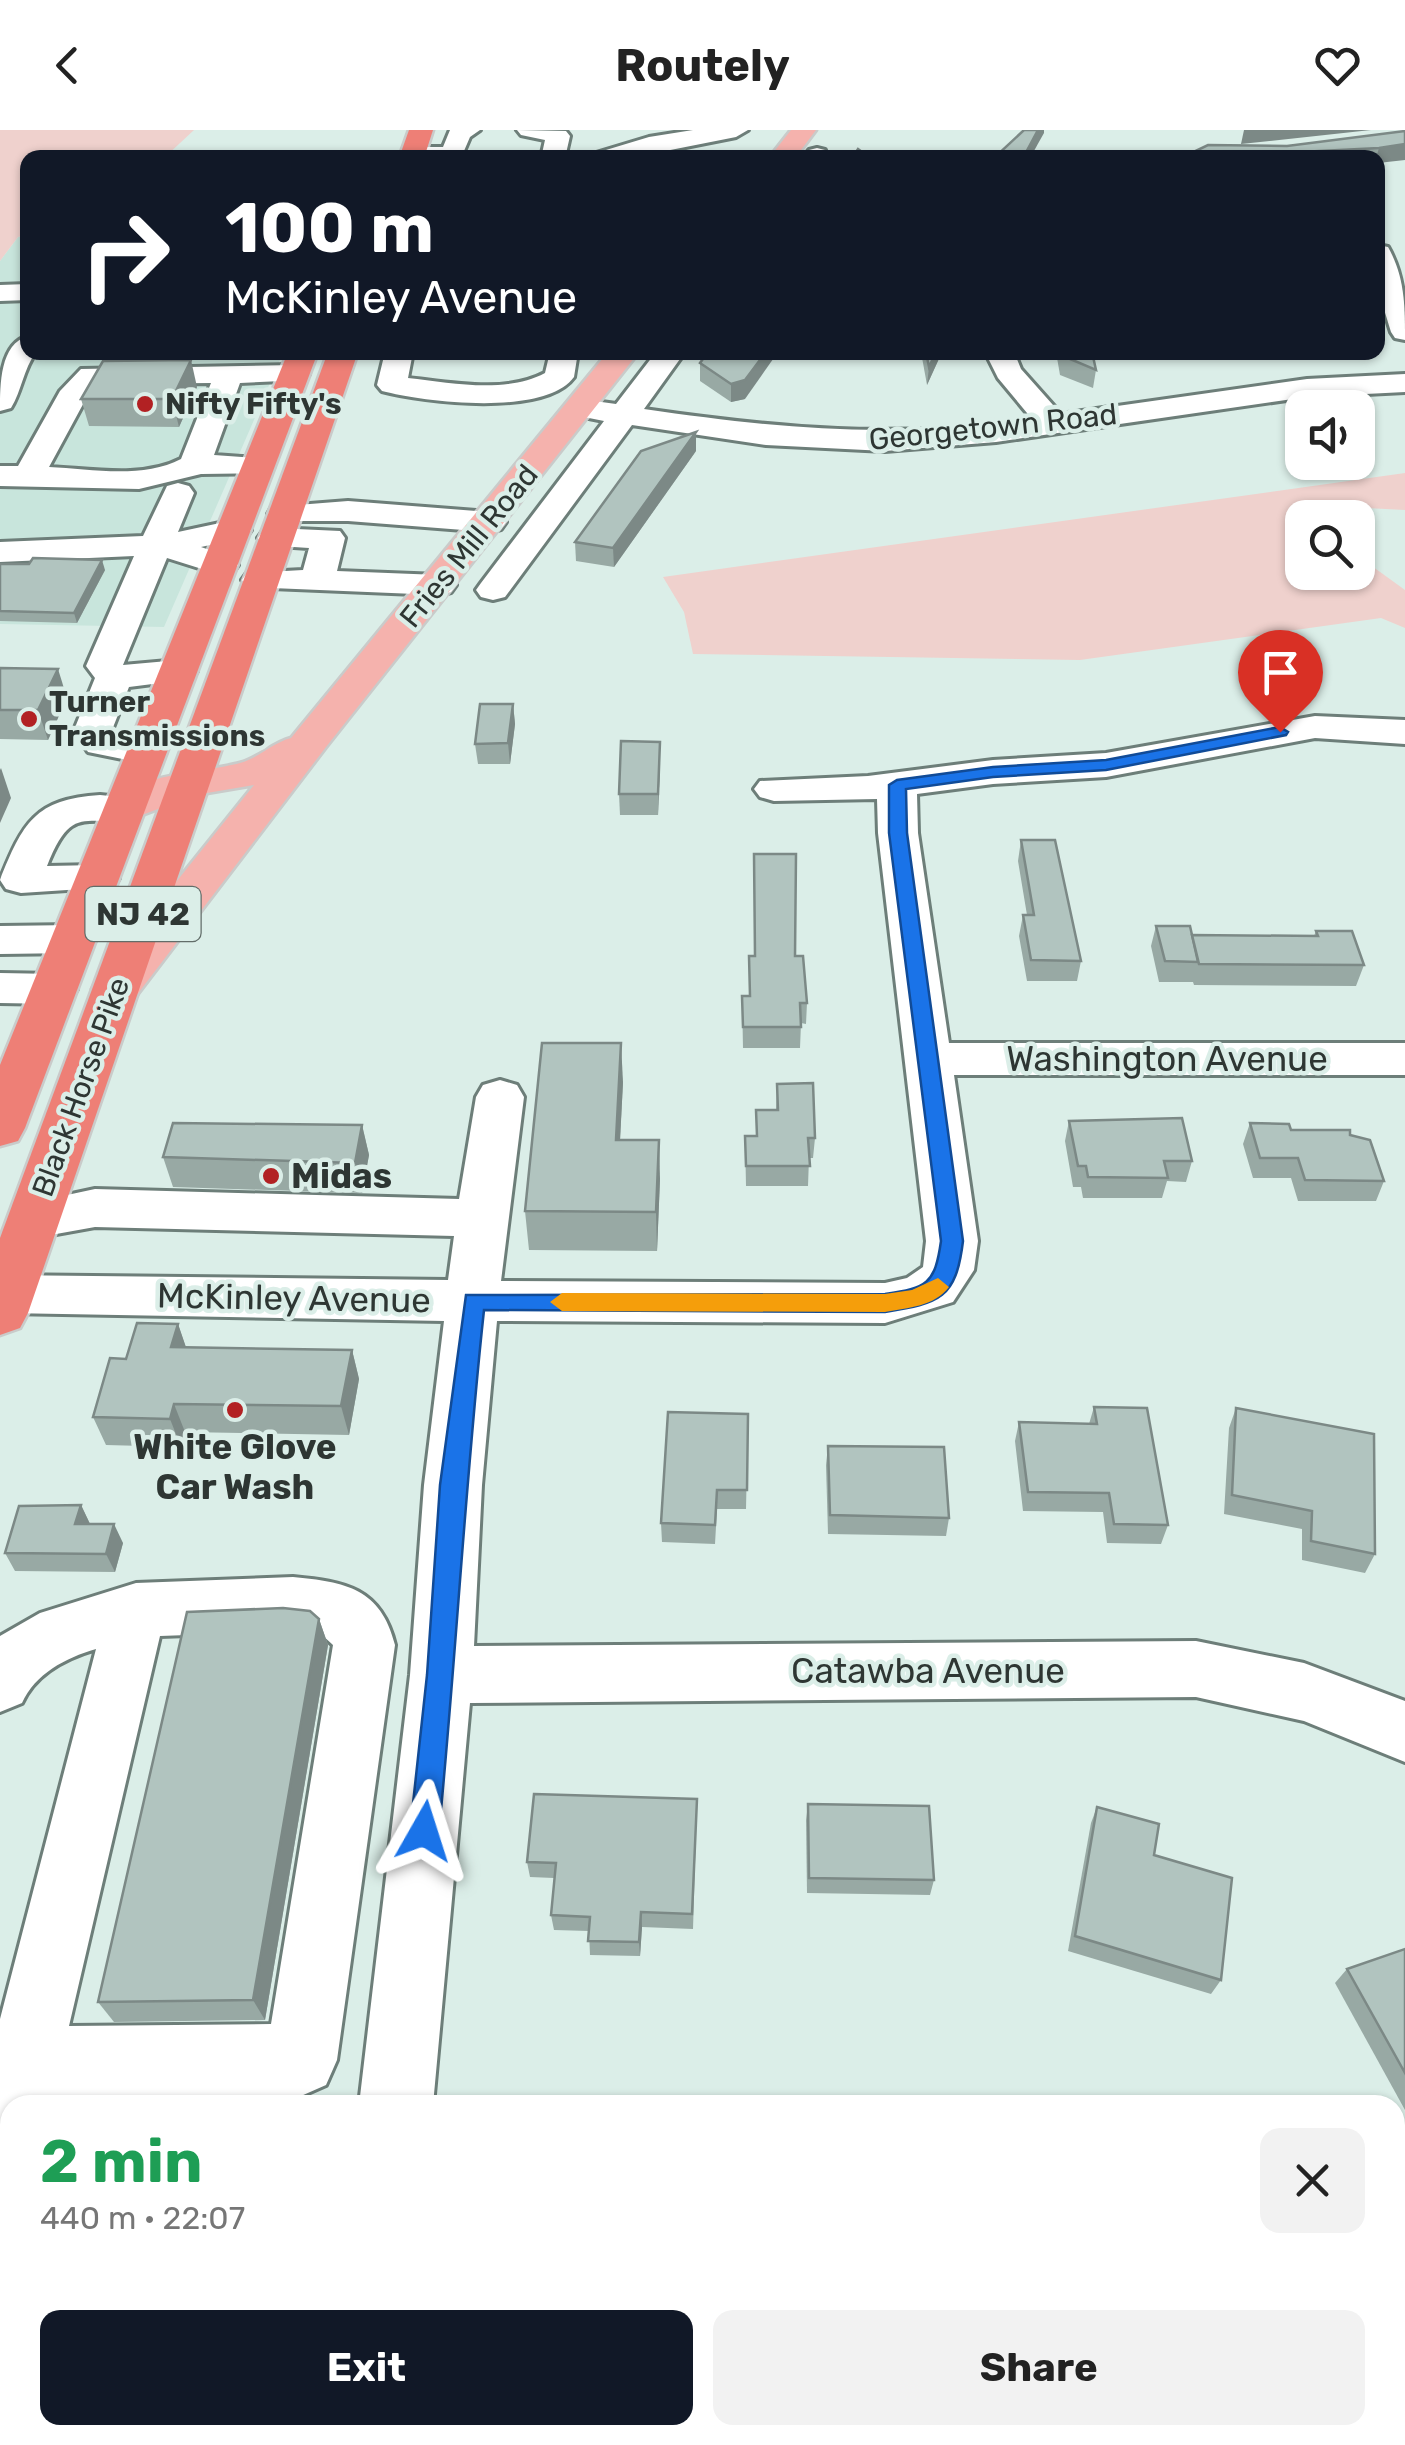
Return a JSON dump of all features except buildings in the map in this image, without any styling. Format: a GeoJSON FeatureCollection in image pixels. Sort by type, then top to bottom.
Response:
{"type":"FeatureCollection","features":[{"type":"Feature","properties":{"kind":"highway","name":"Black Horse Pike"},"geometry":{"type":"LineString","coordinates":[[0,1128],[11,1068],[55,988],[179,671],[312,440],[340,360]]}},
{"type":"Feature","properties":{"kind":"highway","name":"Black Horse Pike"},"geometry":{"type":"LineString","coordinates":[[4,1303],[191,783],[255,545],[258,466],[298,363]]}},
{"type":"Feature","properties":{"kind":"highway"},"geometry":{"type":"LineString","coordinates":[[298,363],[312,387],[302,430],[312,440]]}},
{"type":"Feature","properties":{"kind":"main road"},"geometry":{"type":"LineString","coordinates":[[772,144],[804,130]]}},
{"type":"Feature","properties":{"kind":"main road","name":"Fries Mill Road"},"geometry":{"type":"LineString","coordinates":[[116,989],[312,738],[618,360]]}},
{"type":"Feature","properties":{"kind":"main road","name":"Fries Mill Road"},"geometry":{"type":"LineString","coordinates":[[126,808],[191,783],[260,772],[312,738]]}},
{"type":"Feature","properties":{"kind":"street"},"geometry":{"type":"LineString","coordinates":[[454,150],[460,133],[468,130]]}},
{"type":"Feature","properties":{"kind":"street"},"geometry":{"type":"LineString","coordinates":[[529,130],[558,136],[555,150]]}},
{"type":"Feature","properties":{"kind":"street"},"geometry":{"type":"LineString","coordinates":[[630,150],[736,130]]}},
{"type":"Feature","properties":{"kind":"street"},"geometry":{"type":"LineString","coordinates":[[1385,270],[1405,332]]}},
{"type":"Feature","properties":{"kind":"street"},"geometry":{"type":"LineString","coordinates":[[0,402],[9,370],[20,355]]}},
{"type":"Feature","properties":{"kind":"street"},"geometry":{"type":"LineString","coordinates":[[398,360],[392,385],[456,392],[542,389],[559,377],[562,360]]}},
{"type":"Feature","properties":{"kind":"street","name":"Fries Mill Road"},"geometry":{"type":"LineString","coordinates":[[493,590],[664,360]]}},
{"type":"Feature","properties":{"kind":"street"},"geometry":{"type":"LineString","coordinates":[[1003,360],[1016,383],[1054,425]]}},
{"type":"Feature","properties":{"kind":"street"},"geometry":{"type":"LineString","coordinates":[[22,511],[84,378],[175,363],[229,374],[298,363]]}},
{"type":"Feature","properties":{"kind":"street"},"geometry":{"type":"LineString","coordinates":[[114,677],[104,666],[229,374]]}},
{"type":"Feature","properties":{"kind":"street","name":"Georgetown Road"},"geometry":{"type":"LineString","coordinates":[[580,408],[788,438],[863,442],[952,438],[1308,388],[1405,383]]}},
{"type":"Feature","properties":{"kind":"street"},"geometry":{"type":"LineString","coordinates":[[186,478],[258,466]]}},
{"type":"Feature","properties":{"kind":"street"},"geometry":{"type":"LineString","coordinates":[[22,511],[186,471],[186,478]]}},
{"type":"Feature","properties":{"kind":"street"},"geometry":{"type":"LineString","coordinates":[[22,511],[105,518],[158,545],[255,545],[338,525],[489,522]]}},
{"type":"Feature","properties":{"kind":"street"},"geometry":{"type":"LineString","coordinates":[[317,582],[338,525]]}},
{"type":"Feature","properties":{"kind":"street"},"geometry":{"type":"LineString","coordinates":[[255,545],[317,582],[439,585]]}},
{"type":"Feature","properties":{"kind":"street"},"geometry":{"type":"LineString","coordinates":[[114,677],[179,671]]}},
{"type":"Feature","properties":{"kind":"street"},"geometry":{"type":"LineString","coordinates":[[114,677],[93,730],[102,744],[148,752]]}},
{"type":"Feature","properties":{"kind":"street"},"geometry":{"type":"LineString","coordinates":[[774,788],[897,785],[993,772],[1106,765],[1300,729],[1350,727],[1405,732]]}},
{"type":"Feature","properties":{"kind":"street"},"geometry":{"type":"LineString","coordinates":[[897,785],[898,833],[929,1059]]}},
{"type":"Feature","properties":{"kind":"street"},"geometry":{"type":"LineString","coordinates":[[10,884],[44,822],[60,812],[92,806],[126,808]]}},
{"type":"Feature","properties":{"kind":"street"},"geometry":{"type":"LineString","coordinates":[[10,884],[98,878]]}},
{"type":"Feature","properties":{"kind":"street"},"geometry":{"type":"LineString","coordinates":[[0,940],[74,939]]}},
{"type":"Feature","properties":{"kind":"street"},"geometry":{"type":"LineString","coordinates":[[0,988],[55,988]]}},
{"type":"Feature","properties":{"kind":"street","name":"Washington Avenue"},"geometry":{"type":"LineString","coordinates":[[929,1059],[1405,1059]]}},
{"type":"Feature","properties":{"kind":"street","name":"McKinley Avenue"},"geometry":{"type":"LineString","coordinates":[[4,1303],[269,1298],[885,1303],[916,1298],[938,1287],[948,1274],[952,1241],[929,1059]]}},
{"type":"Feature","properties":{"kind":"street"},"geometry":{"type":"LineString","coordinates":[[397,2095],[441,1675],[453,1485],[482,1218],[500,1097]]}},
{"type":"Feature","properties":{"kind":"street"},"geometry":{"type":"LineString","coordinates":[[34,1219],[96,1208],[482,1218]]}},
{"type":"Feature","properties":{"kind":"street"},"geometry":{"type":"LineString","coordinates":[[269,1298],[288,1213]]}},
{"type":"Feature","properties":{"kind":"street"},"geometry":{"type":"LineString","coordinates":[[2,1671],[62,1632],[136,1610],[293,1604],[334,1608],[360,1627],[364,1645],[301,2060],[9,2091],[136,1610]]}},
{"type":"Feature","properties":{"kind":"street","name":"Catawba Avenue"},"geometry":{"type":"LineString","coordinates":[[441,1675],[1196,1669],[1276,1682],[1347,1704],[1405,1732]]}},
{"type":"Feature","properties":{"kind":"shaded area"},"geometry":{"type":"Polygon","coordinates":[[[0,130],[194,130],[173,150],[20,150],[20,237],[0,261],[0,130]]]}},
{"type":"Feature","properties":{"kind":"shaded area"},"geometry":{"type":"Polygon","coordinates":[[[20,237],[20,360],[280,360],[164,627],[0,624],[0,261],[20,237]]]}},
{"type":"Feature","properties":{"kind":"shaded area"},"geometry":{"type":"Polygon","coordinates":[[[1405,473],[1405,510],[1375,508],[1375,500],[1285,500],[1285,590],[1375,590],[1375,568],[1405,590],[1405,628],[1381,618],[1080,660],[693,654],[684,612],[663,577],[1375,480],[1405,473]]]}},
{"type":"Feature","properties":{"kind":"slow traffic"},"geometry":{"type":"LineString","coordinates":[[562,1302],[885,1303],[916,1298],[938,1287]]}},
{"type":"Feature","properties":{"kind":"place","name":"Nifty Fifty's"},"geometry":{"type":"Point","coordinates":[145,404]}},
{"type":"Feature","properties":{"kind":"place","name":"Turner Transmissions"},"geometry":{"type":"Point","coordinates":[29,719]}},
{"type":"Feature","properties":{"kind":"place","name":"Midas"},"geometry":{"type":"Point","coordinates":[271,1176]}},
{"type":"Feature","properties":{"kind":"place","name":"White Glove Car Wash"},"geometry":{"type":"Point","coordinates":[235,1410]}},
{"type":"Feature","properties":{"kind":"route"},"geometry":{"type":"LineString","coordinates":[[424,1831],[441,1675],[453,1485],[474,1301],[885,1303],[916,1298],[938,1287],[948,1274],[952,1241],[898,833],[897,785],[993,772],[1106,765],[1280,732]]}}]}
